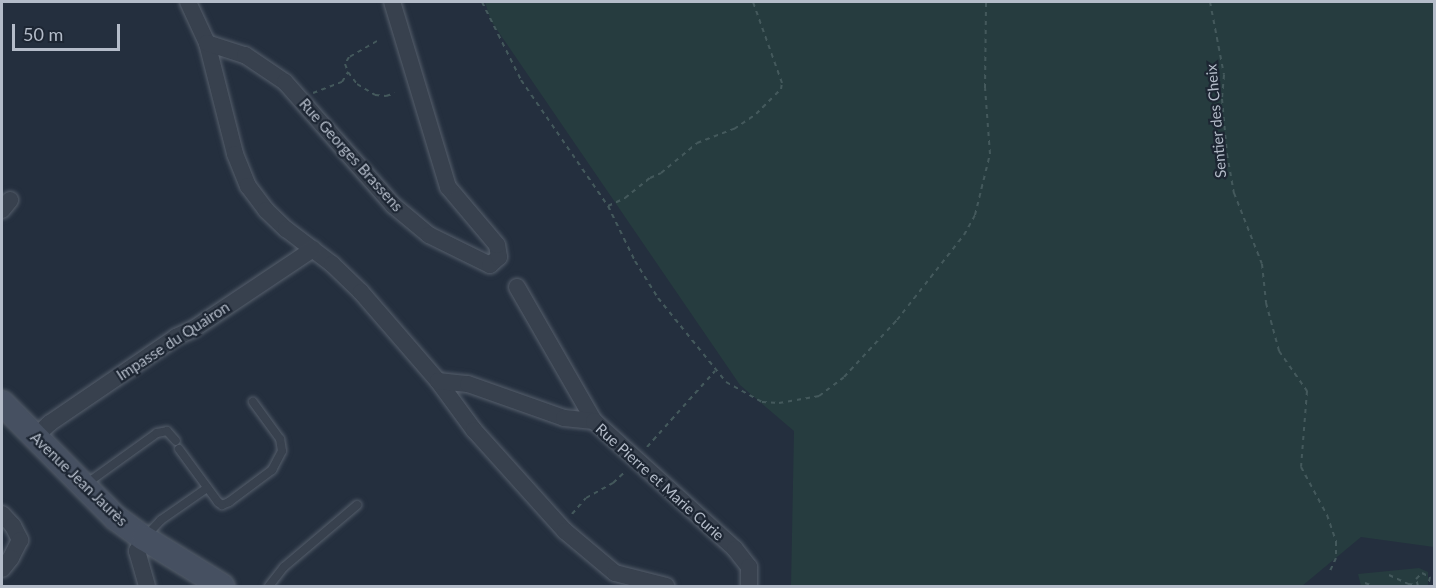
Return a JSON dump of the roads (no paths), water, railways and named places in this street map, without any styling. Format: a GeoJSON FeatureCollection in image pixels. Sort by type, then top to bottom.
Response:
{"type":"FeatureCollection","features":[{"type":"Feature","properties":{"kind":"main road","name":"Avenue Jean Jaurès"},"geometry":{"type":"LineString","coordinates":[[2,403],[116,518],[222,586]]}},
{"type":"Feature","properties":{"kind":"street"},"geometry":{"type":"LineString","coordinates":[[188,2],[207,43],[236,154],[248,186],[267,210],[361,292],[438,381],[482,439],[565,531],[615,573],[666,586]]}},
{"type":"Feature","properties":{"kind":"street","name":"Rue Georges Brassens"},"geometry":{"type":"LineString","coordinates":[[207,43],[245,55],[285,82],[393,205],[429,235],[490,265],[497,261],[497,245],[448,187],[392,2]]}},
{"type":"Feature","properties":{"kind":"street","name":"Impasse du Quairon"},"geometry":{"type":"LineString","coordinates":[[35,437],[50,423],[176,337],[195,328],[313,249]]}},
{"type":"Feature","properties":{"kind":"street"},"geometry":{"type":"LineString","coordinates":[[517,287],[594,421]]}},
{"type":"Feature","properties":{"kind":"street","name":"Rue Pierre et Marie Curie"},"geometry":{"type":"LineString","coordinates":[[438,381],[468,384],[564,418],[594,421],[735,549],[749,567],[749,586]]}},
{"type":"Feature","properties":{"kind":"street"},"geometry":{"type":"LineString","coordinates":[[2,514],[13,526],[20,540],[11,558],[2,569]]}},
{"type":"Feature","properties":{"kind":"street"},"geometry":{"type":"LineString","coordinates":[[144,538],[137,551],[147,586]]}},
{"type":"Feature","properties":{"kind":"lane"},"geometry":{"type":"LineString","coordinates":[[84,486],[157,433],[167,431],[207,488],[222,505],[272,470],[283,445],[253,402]]}},
{"type":"Feature","properties":{"kind":"lane"},"geometry":{"type":"LineString","coordinates":[[144,538],[161,520],[207,488]]}},
{"type":"Feature","properties":{"kind":"lane"},"geometry":{"type":"LineString","coordinates":[[269,586],[284,567],[357,505]]}}]}
